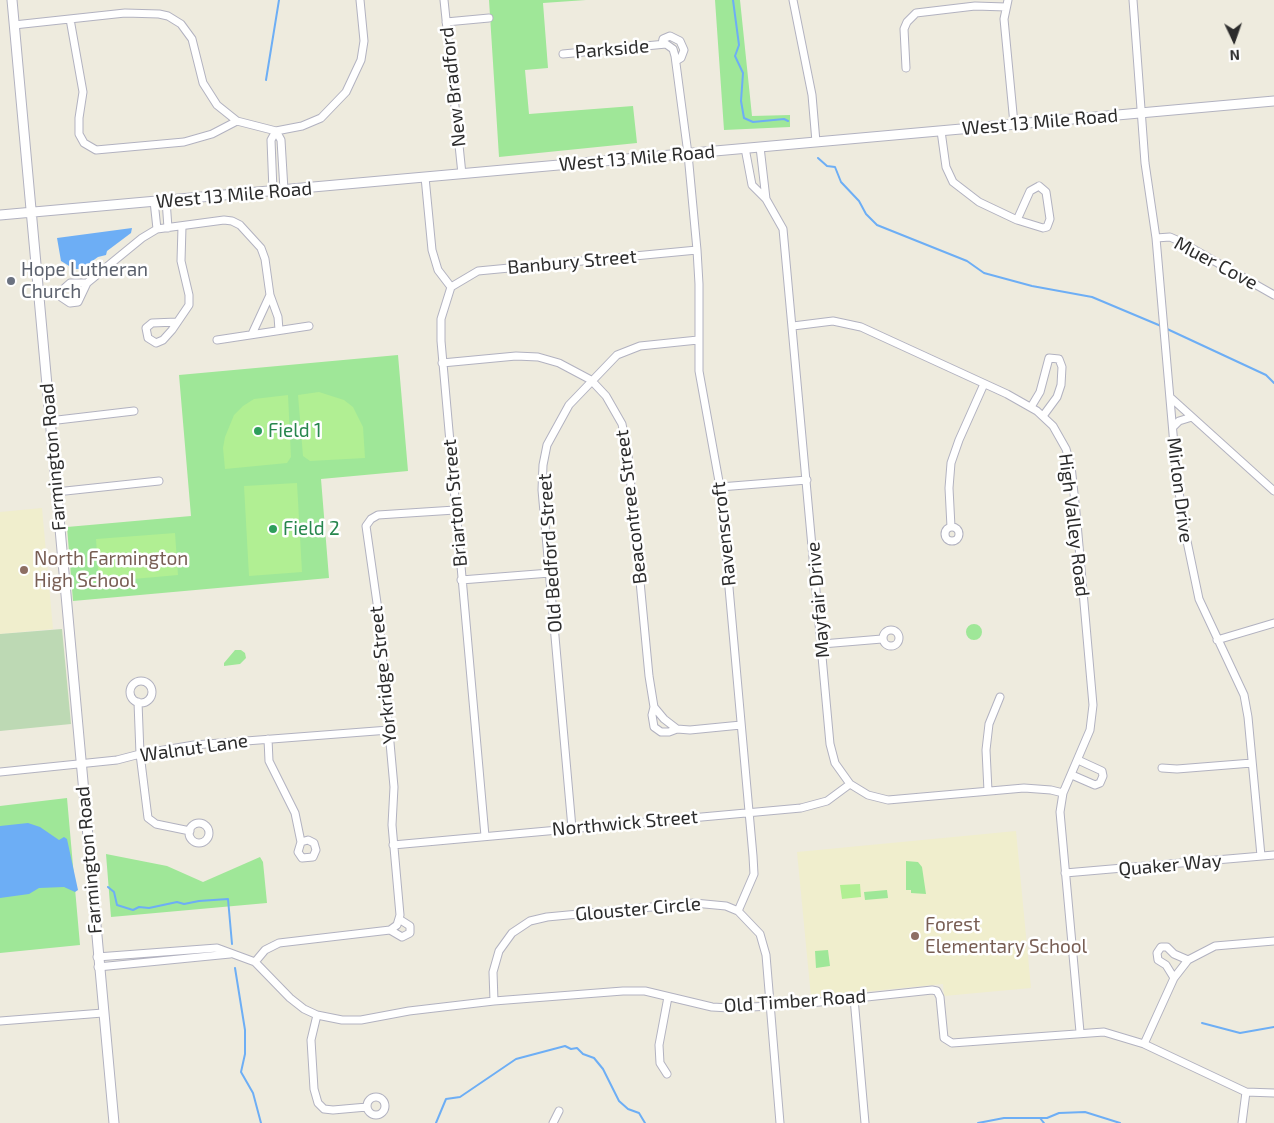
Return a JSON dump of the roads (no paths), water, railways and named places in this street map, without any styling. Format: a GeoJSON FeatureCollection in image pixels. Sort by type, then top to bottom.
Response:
{"type":"FeatureCollection","features":[{"type":"Feature","properties":{"kind":"street","name":"Farmington Road"},"geometry":{"type":"LineString","coordinates":[[12,0],[98,967],[114,1123]]}},
{"type":"Feature","properties":{"kind":"street"},"geometry":{"type":"LineString","coordinates":[[14,25],[125,13],[159,14],[174,19],[187,30],[192,39],[203,83],[217,105],[237,121],[276,131],[302,126],[321,118],[346,92],[361,60],[364,41],[360,0]]}},
{"type":"Feature","properties":{"kind":"street","name":"New Bradford"},"geometry":{"type":"LineString","coordinates":[[444,0],[462,174]]}},
{"type":"Feature","properties":{"kind":"street"},"geometry":{"type":"LineString","coordinates":[[793,0],[812,95],[816,142]]}},
{"type":"Feature","properties":{"kind":"street","name":"Mirlon Drive"},"geometry":{"type":"LineString","coordinates":[[1133,0],[1144,163],[1156,238],[1177,477],[1192,574],[1199,599],[1244,696],[1261,856]]}},
{"type":"Feature","properties":{"kind":"street"},"geometry":{"type":"LineString","coordinates":[[906,68],[904,29],[907,22],[916,13],[1007,4],[1004,19],[1014,124]]}},
{"type":"Feature","properties":{"kind":"street"},"geometry":{"type":"LineString","coordinates":[[446,22],[489,18]]}},
{"type":"Feature","properties":{"kind":"street"},"geometry":{"type":"LineString","coordinates":[[70,19],[83,92],[78,118],[79,134],[84,143],[96,150],[184,142],[212,134],[237,121]]}},
{"type":"Feature","properties":{"kind":"street","name":"Parkside"},"geometry":{"type":"LineString","coordinates":[[562,54],[662,44],[669,45],[673,49],[676,61],[688,154]]}},
{"type":"Feature","properties":{"kind":"street","name":"West 13 Mile Road"},"geometry":{"type":"LineString","coordinates":[[0,215],[1274,101]]}},
{"type":"Feature","properties":{"kind":"street"},"geometry":{"type":"LineString","coordinates":[[276,131],[281,140],[284,190]]}},
{"type":"Feature","properties":{"kind":"street"},"geometry":{"type":"LineString","coordinates":[[273,191],[270,140],[276,131]]}},
{"type":"Feature","properties":{"kind":"street"},"geometry":{"type":"LineString","coordinates":[[941,131],[946,167],[953,182],[979,202],[1017,220],[1039,228],[1047,227],[1050,219],[1044,188],[1039,186],[1030,191],[1017,220]]}},
{"type":"Feature","properties":{"kind":"street","name":"Mayfair Drive"},"geometry":{"type":"LineString","coordinates":[[760,147],[766,199]]}},
{"type":"Feature","properties":{"kind":"street","name":"Mayfair Drive"},"geometry":{"type":"LineString","coordinates":[[745,148],[752,185],[766,199],[783,229],[831,749],[837,766],[850,784],[868,795],[888,800],[1024,788],[1063,793]]}},
{"type":"Feature","properties":{"kind":"street","name":"Ravenscroft"},"geometry":{"type":"LineString","coordinates":[[688,154],[699,284],[698,340],[701,380],[720,488],[754,874],[738,911]]}},
{"type":"Feature","properties":{"kind":"street"},"geometry":{"type":"LineString","coordinates":[[425,177],[432,250],[438,270],[451,287]]}},
{"type":"Feature","properties":{"kind":"street"},"geometry":{"type":"LineString","coordinates":[[166,200],[168,228]]}},
{"type":"Feature","properties":{"kind":"street"},"geometry":{"type":"LineString","coordinates":[[154,201],[157,229]]}},
{"type":"Feature","properties":{"kind":"street"},"geometry":{"type":"LineString","coordinates":[[87,283],[142,238],[157,229],[224,220],[240,225],[261,248],[265,259],[270,295],[278,317],[279,330]]}},
{"type":"Feature","properties":{"kind":"street"},"geometry":{"type":"LineString","coordinates":[[177,322],[189,305],[189,295],[181,261],[182,226]]}},
{"type":"Feature","properties":{"kind":"street","name":"Muer Cove"},"geometry":{"type":"LineString","coordinates":[[1156,238],[1170,237],[1179,241],[1274,295]]}},
{"type":"Feature","properties":{"kind":"street","name":"Banbury Street"},"geometry":{"type":"LineString","coordinates":[[451,287],[478,271],[697,250]]}},
{"type":"Feature","properties":{"kind":"street","name":"Briarton Street"},"geometry":{"type":"LineString","coordinates":[[451,287],[441,320],[442,363],[486,836]]}},
{"type":"Feature","properties":{"kind":"street"},"geometry":{"type":"LineString","coordinates":[[252,334],[270,295]]}},
{"type":"Feature","properties":{"kind":"street","name":"High Valley Road"},"geometry":{"type":"LineString","coordinates":[[793,326],[833,321],[861,327],[1031,407],[1043,416],[1056,430],[1066,449],[1075,503],[1093,705],[1090,730],[1063,793],[1060,812],[1080,1032]]}},
{"type":"Feature","properties":{"kind":"street"},"geometry":{"type":"LineString","coordinates":[[217,340],[310,326]]}},
{"type":"Feature","properties":{"kind":"street","name":"Old Bedford Street"},"geometry":{"type":"LineString","coordinates":[[572,828],[542,490],[543,465],[547,445],[569,404],[617,355],[634,347],[698,340]]}},
{"type":"Feature","properties":{"kind":"street","name":"Beacontree Street"},"geometry":{"type":"LineString","coordinates":[[442,363],[516,356],[538,357],[559,363],[591,380],[606,396],[622,424],[628,455],[649,676],[654,707],[652,715],[654,727],[661,732],[669,732],[677,729],[690,730],[741,725]]}},
{"type":"Feature","properties":{"kind":"street"},"geometry":{"type":"LineString","coordinates":[[1031,407],[1040,392],[1049,358],[1059,359],[1062,366],[1061,385],[1057,397],[1043,416]]}},
{"type":"Feature","properties":{"kind":"street"},"geometry":{"type":"LineString","coordinates":[[951,527],[949,488],[951,463],[984,384]]}},
{"type":"Feature","properties":{"kind":"street"},"geometry":{"type":"LineString","coordinates":[[1170,397],[1274,491]]}},
{"type":"Feature","properties":{"kind":"street"},"geometry":{"type":"LineString","coordinates":[[49,421],[134,411]]}},
{"type":"Feature","properties":{"kind":"street"},"geometry":{"type":"LineString","coordinates":[[1173,427],[1183,418],[1192,418]]}},
{"type":"Feature","properties":{"kind":"street"},"geometry":{"type":"LineString","coordinates":[[720,488],[807,480]]}},
{"type":"Feature","properties":{"kind":"street"},"geometry":{"type":"LineString","coordinates":[[56,492],[159,481]]}},
{"type":"Feature","properties":{"kind":"street","name":"Yorkridge Street"},"geometry":{"type":"LineString","coordinates":[[255,962],[272,945],[291,940],[390,930],[402,937],[410,934],[410,926],[400,919],[393,845],[394,788],[389,730],[378,610],[366,526],[370,519],[378,515],[455,510]]}},
{"type":"Feature","properties":{"kind":"street"},"geometry":{"type":"LineString","coordinates":[[461,580],[550,573]]}},
{"type":"Feature","properties":{"kind":"street"},"geometry":{"type":"LineString","coordinates":[[1217,640],[1274,623]]}},
{"type":"Feature","properties":{"kind":"street"},"geometry":{"type":"LineString","coordinates":[[822,644],[882,638]]}},
{"type":"Feature","properties":{"kind":"street"},"geometry":{"type":"LineString","coordinates":[[988,791],[986,750],[989,724],[1000,697]]}},
{"type":"Feature","properties":{"kind":"street"},"geometry":{"type":"LineString","coordinates":[[138,702],[140,754],[148,818],[152,822],[190,831]]}},
{"type":"Feature","properties":{"kind":"street"},"geometry":{"type":"LineString","coordinates":[[654,707],[664,719],[677,729]]}},
{"type":"Feature","properties":{"kind":"street","name":"Walnut Lane"},"geometry":{"type":"LineString","coordinates":[[0,772],[117,760],[194,745],[389,730]]}},
{"type":"Feature","properties":{"kind":"street"},"geometry":{"type":"LineString","coordinates":[[268,739],[269,760],[288,797],[301,842]]}},
{"type":"Feature","properties":{"kind":"street"},"geometry":{"type":"LineString","coordinates":[[1072,775],[1095,785],[1100,783],[1103,776],[1102,771],[1078,760]]}},
{"type":"Feature","properties":{"kind":"street"},"geometry":{"type":"LineString","coordinates":[[1162,768],[1177,769],[1252,763]]}},
{"type":"Feature","properties":{"kind":"street","name":"Northwick Street"},"geometry":{"type":"LineString","coordinates":[[393,845],[817,805],[840,794],[850,784]]}},
{"type":"Feature","properties":{"kind":"street","name":"Quaker Way"},"geometry":{"type":"LineString","coordinates":[[1065,873],[1274,855]]}},
{"type":"Feature","properties":{"kind":"street","name":"Glouster Circle"},"geometry":{"type":"LineString","coordinates":[[494,1001],[493,972],[499,951],[512,933],[530,921],[547,917],[694,903],[713,903],[738,911],[760,934],[766,955],[780,1123]]}},
{"type":"Feature","properties":{"kind":"street"},"geometry":{"type":"LineString","coordinates":[[390,930],[397,925],[400,919]]}},
{"type":"Feature","properties":{"kind":"street"},"geometry":{"type":"LineString","coordinates":[[1144,1044],[1174,978],[1188,960],[1216,946],[1274,941]]}},
{"type":"Feature","properties":{"kind":"street"},"geometry":{"type":"LineString","coordinates":[[1174,978],[1166,965],[1158,960],[1157,953],[1160,947],[1167,947],[1174,954],[1188,960]]}},
{"type":"Feature","properties":{"kind":"street"},"geometry":{"type":"LineString","coordinates":[[98,956],[217,948],[255,962]]}},
{"type":"Feature","properties":{"kind":"street"},"geometry":{"type":"LineString","coordinates":[[174,951],[175,961]]}},
{"type":"Feature","properties":{"kind":"street"},"geometry":{"type":"LineString","coordinates":[[98,967],[175,961],[230,954]]}},
{"type":"Feature","properties":{"kind":"street","name":"Old Timber Road"},"geometry":{"type":"LineString","coordinates":[[255,962],[290,998],[318,1015],[342,1020],[361,1020],[409,1011],[494,1001],[623,990],[645,991],[712,1007],[771,1006],[937,991],[940,997],[944,1038],[952,1043],[1080,1032],[1104,1032],[1144,1044],[1246,1092],[1274,1093]]}},
{"type":"Feature","properties":{"kind":"street"},"geometry":{"type":"LineString","coordinates":[[667,1074],[660,1063],[660,1045],[668,997]]}},
{"type":"Feature","properties":{"kind":"street"},"geometry":{"type":"LineString","coordinates":[[854,998],[865,1123]]}},
{"type":"Feature","properties":{"kind":"street"},"geometry":{"type":"LineString","coordinates":[[0,1021],[103,1013]]}},
{"type":"Feature","properties":{"kind":"street"},"geometry":{"type":"LineString","coordinates":[[318,1015],[311,1040],[314,1090],[318,1103],[324,1109],[333,1110],[367,1107]]}},
{"type":"Feature","properties":{"kind":"street"},"geometry":{"type":"LineString","coordinates":[[1242,1123],[1246,1092]]}},
{"type":"Feature","properties":{"kind":"street"},"geometry":{"type":"LineString","coordinates":[[553,1123],[559,1111]]}},
{"type":"Feature","properties":{"kind":"water"},"geometry":{"type":"Polygon","coordinates":[[[132,228],[131,233],[107,251],[106,255],[98,257],[81,269],[74,269],[61,261],[57,238],[132,228]]]}},
{"type":"Feature","properties":{"kind":"water"},"geometry":{"type":"Polygon","coordinates":[[[28,823],[40,827],[59,840],[64,837],[67,839],[78,890],[75,892],[64,887],[39,888],[29,894],[0,898],[0,826],[28,823]]]}},
{"type":"Feature","properties":{"kind":"waterway"},"geometry":{"type":"LineString","coordinates":[[266,80],[279,0]]}},
{"type":"Feature","properties":{"kind":"waterway"},"geometry":{"type":"LineString","coordinates":[[733,0],[739,45],[735,56],[743,73],[741,101],[744,118],[753,122],[784,119],[788,121]]}},
{"type":"Feature","properties":{"kind":"waterway"},"geometry":{"type":"LineString","coordinates":[[818,158],[827,166],[835,167],[841,182],[859,201],[866,214],[877,225],[967,261],[984,273],[1032,286],[1092,297],[1161,326]]}},
{"type":"Feature","properties":{"kind":"waterway"},"geometry":{"type":"LineString","coordinates":[[1165,328],[1266,375],[1274,383]]}},
{"type":"Feature","properties":{"kind":"waterway"},"geometry":{"type":"LineString","coordinates":[[108,887],[114,892],[117,905],[133,910],[139,907],[149,908],[177,902],[184,904],[228,899],[232,944]]}},
{"type":"Feature","properties":{"kind":"waterway"},"geometry":{"type":"LineString","coordinates":[[235,968],[245,1030],[245,1054],[241,1072],[253,1093],[261,1123]]}},
{"type":"Feature","properties":{"kind":"waterway"},"geometry":{"type":"LineString","coordinates":[[1202,1023],[1240,1033],[1274,1027]]}},
{"type":"Feature","properties":{"kind":"waterway"},"geometry":{"type":"LineString","coordinates":[[436,1123],[446,1099],[460,1097],[516,1059],[565,1046],[571,1049],[577,1048],[583,1054],[594,1058],[603,1069],[619,1101],[628,1109],[639,1113],[645,1123]]}},
{"type":"Feature","properties":{"kind":"waterway"},"geometry":{"type":"LineString","coordinates":[[978,1123],[1004,1118],[1047,1118],[1059,1113],[1085,1112],[1120,1123]]}},
{"type":"Feature","properties":{"kind":"waterway"},"geometry":{"type":"LineString","coordinates":[[1040,1118],[1044,1123]]}},
{"type":"Feature","properties":{"kind":"place","name":"Hope Lutheran Church"},"geometry":{"type":"Point","coordinates":[11,281]}},
{"type":"Feature","properties":{"kind":"place","name":"Field 1"},"geometry":{"type":"Point","coordinates":[258,431]}},
{"type":"Feature","properties":{"kind":"place","name":"Field 2"},"geometry":{"type":"Point","coordinates":[273,529]}},
{"type":"Feature","properties":{"kind":"place","name":"North Farmington High School"},"geometry":{"type":"Point","coordinates":[24,570]}},
{"type":"Feature","properties":{"kind":"place","name":"Forest Elementary School"},"geometry":{"type":"Point","coordinates":[915,936]}}]}
